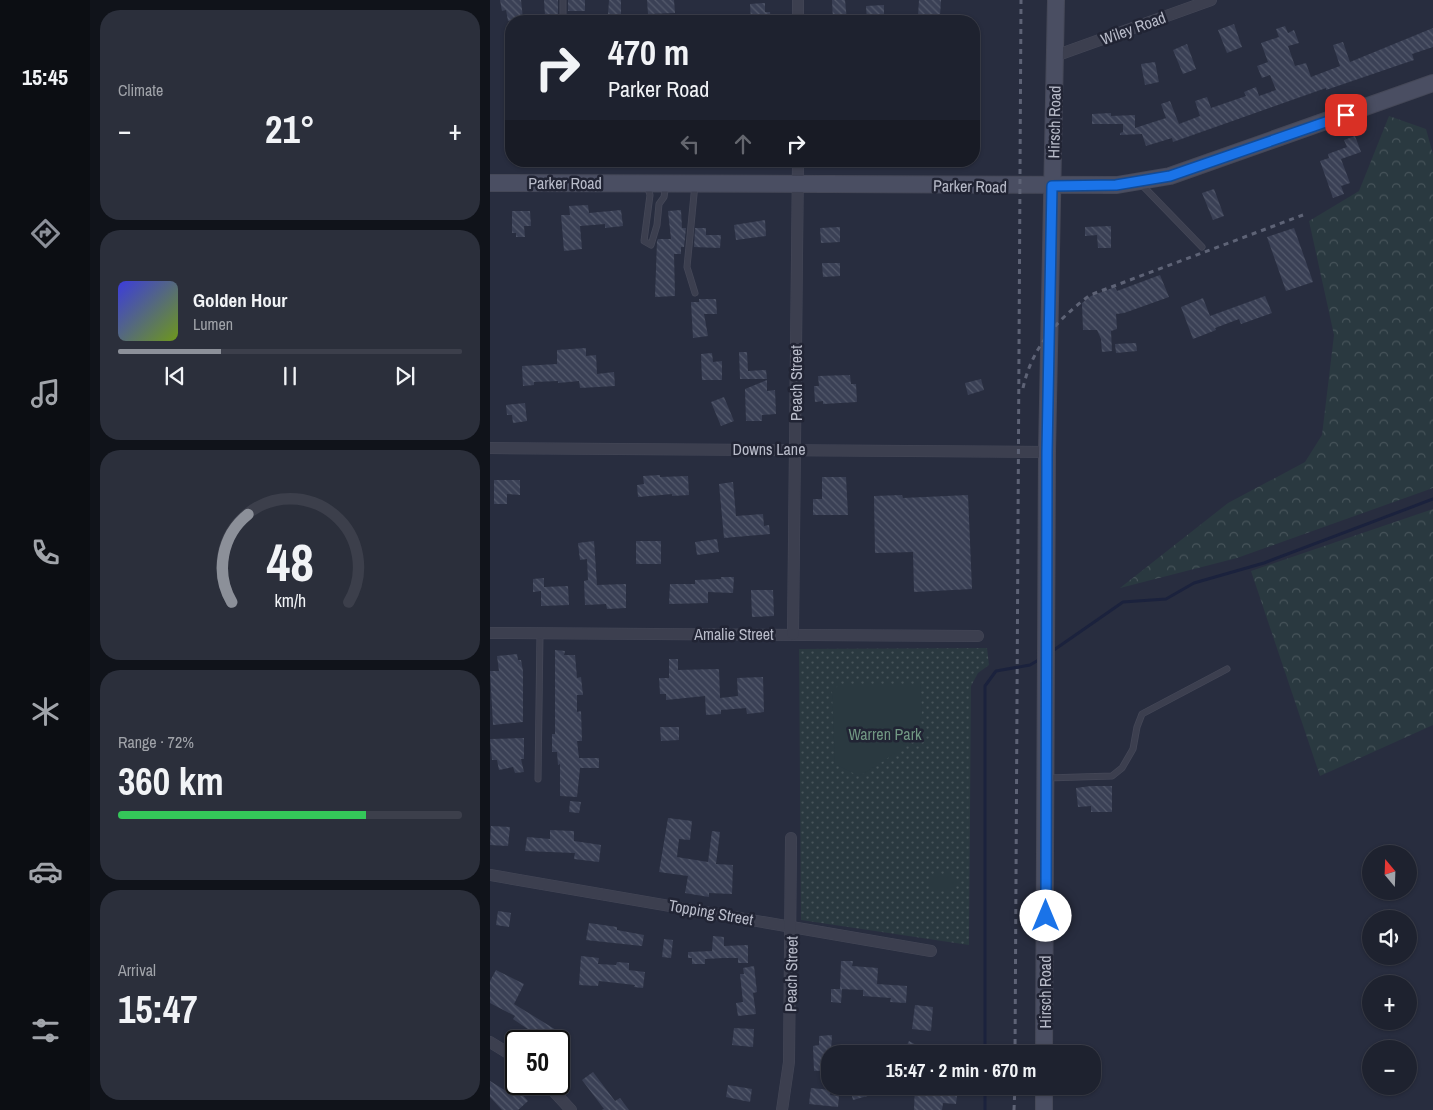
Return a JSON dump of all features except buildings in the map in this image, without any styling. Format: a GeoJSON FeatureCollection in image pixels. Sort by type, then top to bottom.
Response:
{"type":"FeatureCollection","features":[{"type":"Feature","properties":{"kind":"main road","name":"Hirsch Road"},"geometry":{"type":"LineString","coordinates":[[1044,1045],[1048,664],[1047,452],[1056,0]]}},
{"type":"Feature","properties":{"kind":"main road","name":"Parker Road"},"geometry":{"type":"LineString","coordinates":[[490,183],[1116,185],[1170,176],[1433,83]]}},
{"type":"Feature","properties":{"kind":"main road"},"geometry":{"type":"LineString","coordinates":[[1044,1095],[1044,1110]]}},
{"type":"Feature","properties":{"kind":"street"},"geometry":{"type":"LineString","coordinates":[[798,0],[798,15]]}},
{"type":"Feature","properties":{"kind":"street","name":"Wiley Road"},"geometry":{"type":"LineString","coordinates":[[1055,56],[1211,0]]}},
{"type":"Feature","properties":{"kind":"street","name":"Peach Street"},"geometry":{"type":"LineString","coordinates":[[793,634],[798,167]]}},
{"type":"Feature","properties":{"kind":"street","name":"Downs Lane"},"geometry":{"type":"LineString","coordinates":[[490,448],[1047,452]]}},
{"type":"Feature","properties":{"kind":"street","name":"Amalie Street"},"geometry":{"type":"LineString","coordinates":[[490,633],[978,636]]}},
{"type":"Feature","properties":{"kind":"street","name":"Peach Street"},"geometry":{"type":"LineString","coordinates":[[782,1110],[789,1062],[791,838]]}},
{"type":"Feature","properties":{"kind":"street","name":"Topping Street"},"geometry":{"type":"LineString","coordinates":[[490,875],[931,951]]}},
{"type":"Feature","properties":{"kind":"street"},"geometry":{"type":"LineString","coordinates":[[490,1042],[505,1051]]}},
{"type":"Feature","properties":{"kind":"street"},"geometry":{"type":"LineString","coordinates":[[558,1095],[572,1110]]}},
{"type":"Feature","properties":{"kind":"lane"},"geometry":{"type":"LineString","coordinates":[[563,0],[563,15]]}},
{"type":"Feature","properties":{"kind":"lane"},"geometry":{"type":"LineString","coordinates":[[1138,181],[1202,247]]}},
{"type":"Feature","properties":{"kind":"lane"},"geometry":{"type":"LineString","coordinates":[[646,183],[650,195],[644,241],[651,245],[654,240],[659,204],[664,197],[666,184]]}},
{"type":"Feature","properties":{"kind":"lane"},"geometry":{"type":"LineString","coordinates":[[695,184],[687,267],[696,293]]}},
{"type":"Feature","properties":{"kind":"lane"},"geometry":{"type":"LineString","coordinates":[[538,779],[540,633]]}},
{"type":"Feature","properties":{"kind":"lane"},"geometry":{"type":"LineString","coordinates":[[1047,778],[1112,776],[1122,768],[1133,749],[1136,727],[1142,714],[1227,669]]}},
{"type":"Feature","properties":{"kind":"green space"},"geometry":{"type":"Polygon","coordinates":[[[1389,116],[1426,129],[1433,154],[1433,488],[1237,558],[1120,588],[1228,503],[1305,462],[1322,435],[1334,335],[1309,221],[1359,191],[1389,116]]]}},
{"type":"Feature","properties":{"kind":"green space"},"geometry":{"type":"Polygon","coordinates":[[[1433,509],[1433,725],[1320,776],[1251,571],[1433,509]]]}},
{"type":"Feature","properties":{"kind":"green space","name":"Warren Park"},"geometry":{"type":"Polygon","coordinates":[[[987,648],[989,665],[978,673],[971,686],[969,945],[801,920],[799,649],[987,648]]]}},
{"type":"Feature","properties":{"kind":"green space"},"geometry":{"type":"Polygon","coordinates":[[[840,684],[920,684],[922,711],[914,733],[907,742],[888,758],[859,776],[835,764],[832,691],[840,684]]]}},
{"type":"Feature","properties":{"kind":"green space"},"geometry":{"type":"Polygon","coordinates":[[[930,874],[955,874],[955,890],[930,890],[930,874]]]}},
{"type":"Feature","properties":{"kind":"waterway"},"geometry":{"type":"LineString","coordinates":[[1051,652],[1123,602],[1166,599],[1194,583],[1264,563],[1433,499]]}},
{"type":"Feature","properties":{"kind":"waterway"},"geometry":{"type":"LineString","coordinates":[[985,1045],[985,686],[996,671],[1030,665],[1042,658]]}},
{"type":"Feature","properties":{"kind":"waterway"},"geometry":{"type":"LineString","coordinates":[[985,1095],[985,1110]]}},
{"type":"Feature","properties":{"kind":"railway"},"geometry":{"type":"LineString","coordinates":[[1015,1045],[1021,0]]}},
{"type":"Feature","properties":{"kind":"railway"},"geometry":{"type":"LineString","coordinates":[[1023,388],[1027,373],[1039,347],[1067,314],[1090,295],[1303,215]]}},
{"type":"Feature","properties":{"kind":"railway"},"geometry":{"type":"LineString","coordinates":[[1014,1110],[1015,1095]]}},
{"type":"Feature","properties":{"kind":"route"},"geometry":{"type":"LineString","coordinates":[[1046,916],[1047,452],[1052,186],[1116,185],[1170,176],[1346,115]]}}]}
